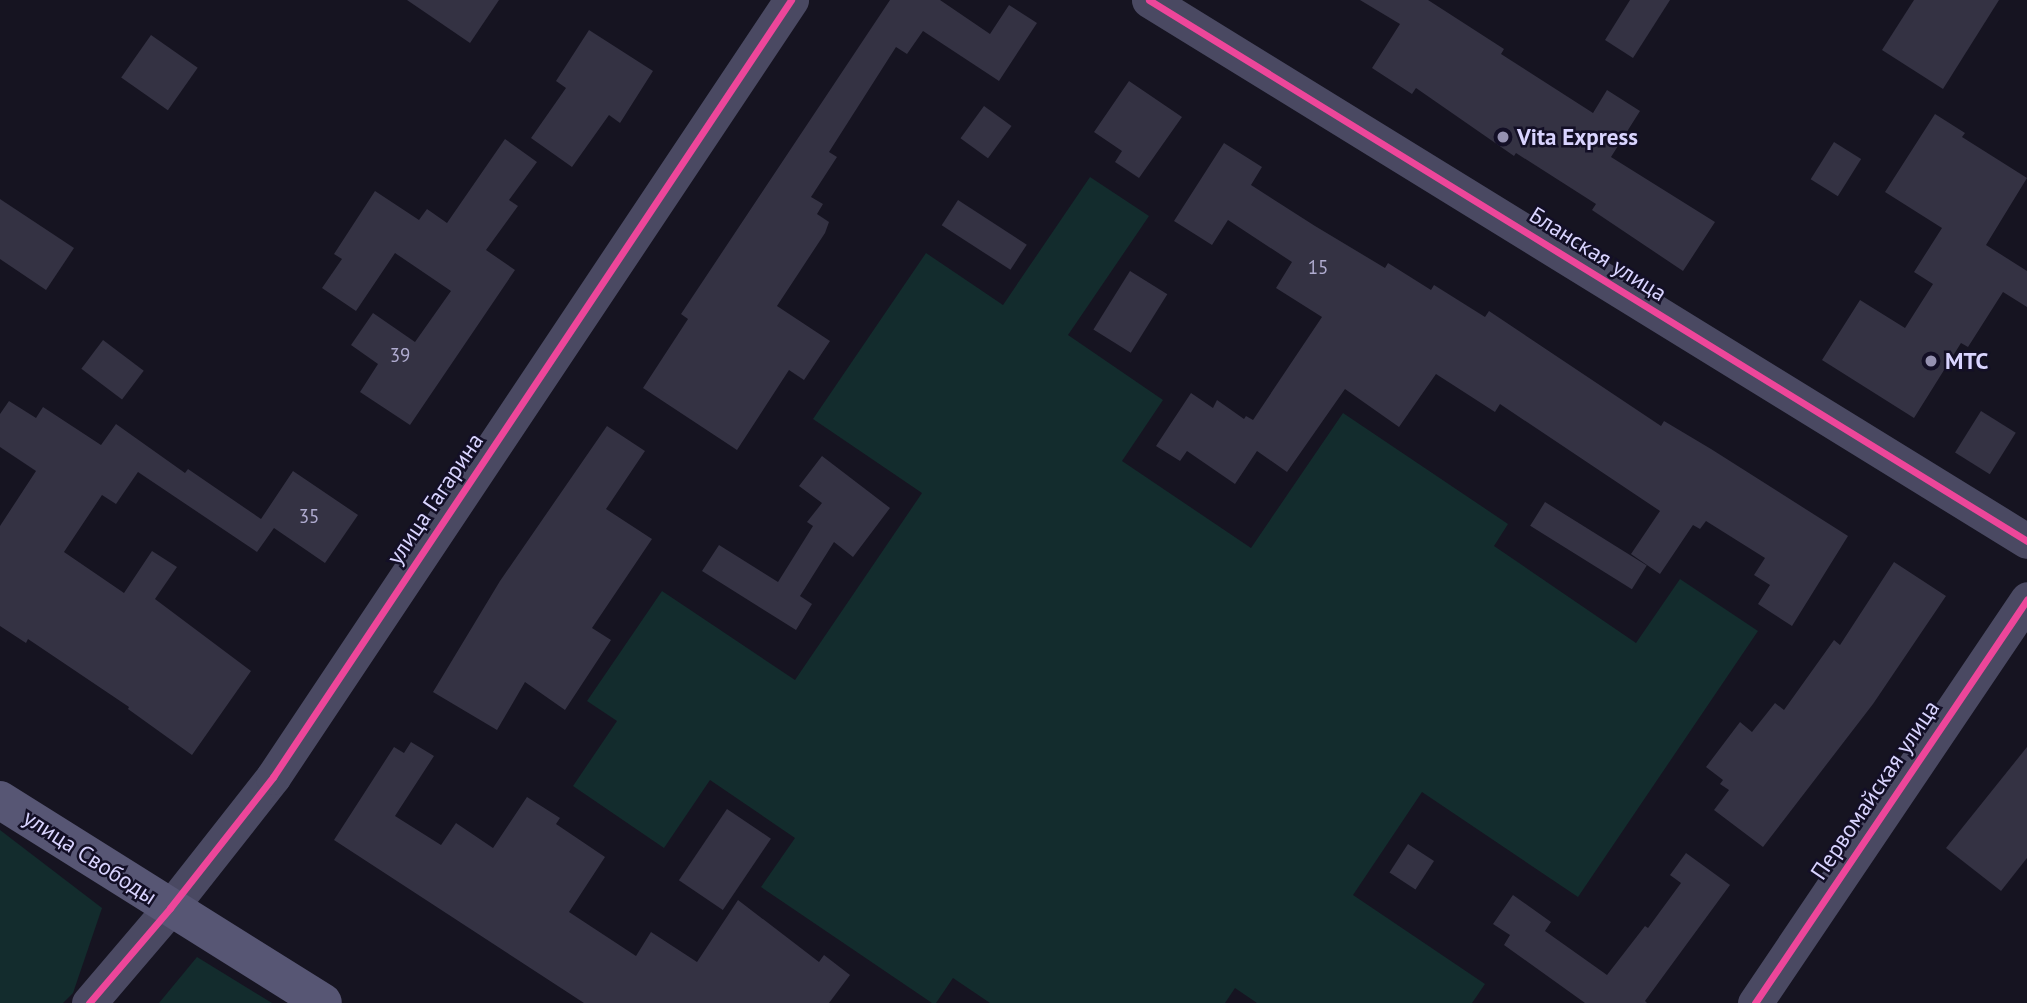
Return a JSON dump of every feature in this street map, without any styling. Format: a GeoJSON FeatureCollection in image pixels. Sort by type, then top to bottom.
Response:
{"type":"FeatureCollection","features":[{"type":"Feature","properties":{"kind":"main road","name":"улица Свободы"},"geometry":{"type":"LineString","coordinates":[[0,800],[323,1003]]}},
{"type":"Feature","properties":{"kind":"street","name":"улица Гагарина"},"geometry":{"type":"LineString","coordinates":[[89,1003],[170,908],[273,777],[791,0]]}},
{"type":"Feature","properties":{"kind":"street","name":"Бланская улица"},"geometry":{"type":"LineString","coordinates":[[1149,0],[2027,541]]}},
{"type":"Feature","properties":{"kind":"street","name":"Первомайская улица"},"geometry":{"type":"LineString","coordinates":[[1755,1003],[2015,642],[2027,599]]}},
{"type":"Feature","properties":{"kind":"green space"},"geometry":{"type":"Polygon","coordinates":[[[1090,177],[1149,216],[1068,335],[1163,400],[1122,461],[1251,548],[1343,413],[1508,524],[1494,546],[1636,643],[1680,579],[1758,631],[1578,897],[1422,792],[1353,895],[1485,984],[1472,1003],[1257,1003],[1235,988],[1225,1003],[990,1003],[953,978],[936,1003],[932,1003],[761,887],[795,838],[710,780],[664,848],[573,786],[617,721],[587,701],[662,591],[795,680],[922,493],[813,419],[926,253],[1003,305],[1090,177]]]}},
{"type":"Feature","properties":{"kind":"green space"},"geometry":{"type":"Polygon","coordinates":[[[0,830],[102,908],[73,993],[63,1003],[0,1003],[0,830]]]}},
{"type":"Feature","properties":{"kind":"green space"},"geometry":{"type":"Polygon","coordinates":[[[197,957],[272,1003],[159,1003],[197,957]]]}},
{"type":"Feature","properties":{"kind":"building"},"geometry":{"type":"Polygon","coordinates":[[[407,0],[499,0],[470,43],[407,0]]]}},
{"type":"Feature","properties":{"kind":"building"},"geometry":{"type":"Polygon","coordinates":[[[890,0],[940,0],[990,34],[1009,5],[1037,23],[999,81],[923,31],[907,54],[896,47],[829,152],[837,157],[811,197],[823,204],[817,214],[829,222],[825,233],[777,306],[830,341],[804,380],[789,370],[737,450],[643,388],[688,319],[681,314],[890,0]]]}},
{"type":"Feature","properties":{"kind":"building"},"geometry":{"type":"Polygon","coordinates":[[[1360,0],[1428,0],[1504,49],[1501,54],[1593,113],[1607,90],[1640,111],[1611,157],[1715,222],[1683,271],[1592,210],[1596,204],[1516,153],[1514,156],[1416,88],[1412,94],[1372,68],[1400,24],[1360,0]]]}},
{"type":"Feature","properties":{"kind":"building"},"geometry":{"type":"Polygon","coordinates":[[[1630,0],[1670,0],[1633,58],[1605,40],[1630,0]]]}},
{"type":"Feature","properties":{"kind":"building"},"geometry":{"type":"Polygon","coordinates":[[[1914,0],[1999,0],[1943,89],[1882,50],[1914,0]]]}},
{"type":"Feature","properties":{"kind":"building"},"geometry":{"type":"Polygon","coordinates":[[[589,30],[653,71],[620,123],[609,115],[572,167],[531,138],[566,88],[556,81],[589,30]]]}},
{"type":"Feature","properties":{"kind":"building"},"geometry":{"type":"Polygon","coordinates":[[[151,35],[198,68],[168,110],[121,78],[151,35]]]}},
{"type":"Feature","properties":{"kind":"building"},"geometry":{"type":"Polygon","coordinates":[[[1129,81],[1182,117],[1139,178],[1115,162],[1122,151],[1094,132],[1129,81]]]}},
{"type":"Feature","properties":{"kind":"building"},"geometry":{"type":"Polygon","coordinates":[[[984,106],[1012,126],[988,158],[960,138],[984,106]]]}},
{"type":"Feature","properties":{"kind":"building"},"geometry":{"type":"Polygon","coordinates":[[[1935,114],[1965,133],[1962,137],[2027,178],[1986,245],[2027,271],[2027,307],[2003,292],[1968,347],[1961,343],[1914,418],[1822,360],[1860,300],[1905,328],[1933,284],[1914,272],[1942,228],[1885,192],[1935,114]]]}},
{"type":"Feature","properties":{"kind":"building"},"geometry":{"type":"Polygon","coordinates":[[[505,139],[537,162],[509,200],[518,206],[486,250],[515,270],[410,425],[360,392],[378,364],[351,345],[373,313],[415,342],[451,291],[395,253],[356,311],[322,288],[342,259],[334,254],[375,191],[419,220],[427,209],[447,223],[505,139]]]}},
{"type":"Feature","properties":{"kind":"building"},"geometry":{"type":"Polygon","coordinates":[[[1834,142],[1861,159],[1838,196],[1811,179],[1834,142]]]}},
{"type":"Feature","properties":{"kind":"building"},"geometry":{"type":"Polygon","coordinates":[[[1224,143],[1262,167],[1251,185],[1315,226],[1385,268],[1388,263],[1431,290],[1434,285],[1485,317],[1489,311],[1661,426],[1664,421],[1848,536],[1792,626],[1758,604],[1770,585],[1754,575],[1765,558],[1706,521],[1700,529],[1693,525],[1660,574],[1631,554],[1660,511],[1500,404],[1495,412],[1436,374],[1399,427],[1345,389],[1287,472],[1257,451],[1235,484],[1187,451],[1180,461],[1156,446],[1191,393],[1213,408],[1217,400],[1244,419],[1246,416],[1253,420],[1322,317],[1276,288],[1292,262],[1228,220],[1212,245],[1174,221],[1224,143]]]}},
{"type":"Feature","properties":{"kind":"building"},"geometry":{"type":"Polygon","coordinates":[[[0,199],[74,248],[46,290],[0,259],[0,199]]]}},
{"type":"Feature","properties":{"kind":"building"},"geometry":{"type":"Polygon","coordinates":[[[958,200],[1027,245],[1010,270],[942,225],[958,200]]]}},
{"type":"Feature","properties":{"kind":"building"},"geometry":{"type":"Polygon","coordinates":[[[1130,271],[1167,294],[1131,353],[1093,330],[1130,271]]]}},
{"type":"Feature","properties":{"kind":"building"},"geometry":{"type":"Polygon","coordinates":[[[103,340],[144,371],[122,399],[81,369],[103,340]]]}},
{"type":"Feature","properties":{"kind":"building"},"geometry":{"type":"Polygon","coordinates":[[[9,401],[36,418],[43,407],[101,445],[116,424],[185,473],[188,469],[261,519],[293,471],[358,515],[325,563],[274,528],[257,552],[138,472],[116,504],[102,495],[64,552],[124,593],[152,551],[177,567],[155,599],[251,671],[192,755],[128,709],[129,707],[28,639],[26,643],[0,626],[0,526],[36,471],[0,447],[0,414],[9,401]]]}},
{"type":"Feature","properties":{"kind":"building"},"geometry":{"type":"Polygon","coordinates":[[[1981,411],[2016,433],[1990,474],[1955,453],[1981,411]]]}},
{"type":"Feature","properties":{"kind":"building"},"geometry":{"type":"Polygon","coordinates":[[[607,426],[645,451],[606,509],[652,539],[592,628],[611,640],[565,710],[525,682],[497,730],[433,692],[500,581],[607,426]]]}},
{"type":"Feature","properties":{"kind":"building"},"geometry":{"type":"Polygon","coordinates":[[[822,456],[890,508],[853,557],[834,542],[800,596],[812,604],[796,630],[702,571],[719,545],[778,582],[813,526],[807,522],[822,503],[799,486],[822,456]]]}},
{"type":"Feature","properties":{"kind":"building"},"geometry":{"type":"Polygon","coordinates":[[[1545,502],[1647,566],[1632,589],[1530,526],[1545,502]]]}},
{"type":"Feature","properties":{"kind":"building"},"geometry":{"type":"Polygon","coordinates":[[[1894,562],[1946,596],[1873,704],[1763,847],[1714,810],[1729,790],[1720,784],[1723,780],[1706,767],[1740,722],[1752,732],[1775,703],[1784,710],[1834,640],[1840,645],[1894,562]]]}},
{"type":"Feature","properties":{"kind":"building"},"geometry":{"type":"Polygon","coordinates":[[[411,742],[434,756],[395,816],[441,845],[456,823],[493,848],[527,797],[560,818],[556,824],[605,857],[569,912],[636,956],[651,932],[697,962],[738,900],[819,962],[824,955],[850,975],[829,1003],[584,1003],[334,840],[394,747],[404,753],[411,742]]]}},
{"type":"Feature","properties":{"kind":"building"},"geometry":{"type":"Polygon","coordinates":[[[2027,747],[2027,858],[2001,891],[1946,848],[2027,747]]]}},
{"type":"Feature","properties":{"kind":"building"},"geometry":{"type":"Polygon","coordinates":[[[727,809],[771,839],[723,910],[679,880],[727,809]]]}},
{"type":"Feature","properties":{"kind":"building"},"geometry":{"type":"Polygon","coordinates":[[[1408,844],[1434,861],[1415,889],[1389,873],[1408,844]]]}},
{"type":"Feature","properties":{"kind":"building"},"geometry":{"type":"Polygon","coordinates":[[[1686,853],[1730,885],[1645,1001],[1647,1003],[1585,1003],[1504,945],[1510,935],[1493,924],[1513,895],[1551,922],[1545,931],[1607,975],[1645,926],[1648,928],[1681,883],[1670,875],[1686,853]]]}},
{"type":"Feature","properties":{"kind":"cycle path"},"geometry":{"type":"LineString","coordinates":[[89,1003],[170,908],[273,777],[791,0]]}},
{"type":"Feature","properties":{"kind":"cycle path"},"geometry":{"type":"LineString","coordinates":[[1149,0],[2027,541]]}},
{"type":"Feature","properties":{"kind":"cycle path"},"geometry":{"type":"LineString","coordinates":[[1755,1003],[2027,599]]}},
{"type":"Feature","properties":{"kind":"place","name":"Vita Express"},"geometry":{"type":"Point","coordinates":[1503,137]}},
{"type":"Feature","properties":{"kind":"place","name":"МТС"},"geometry":{"type":"Point","coordinates":[1931,361]}}]}
